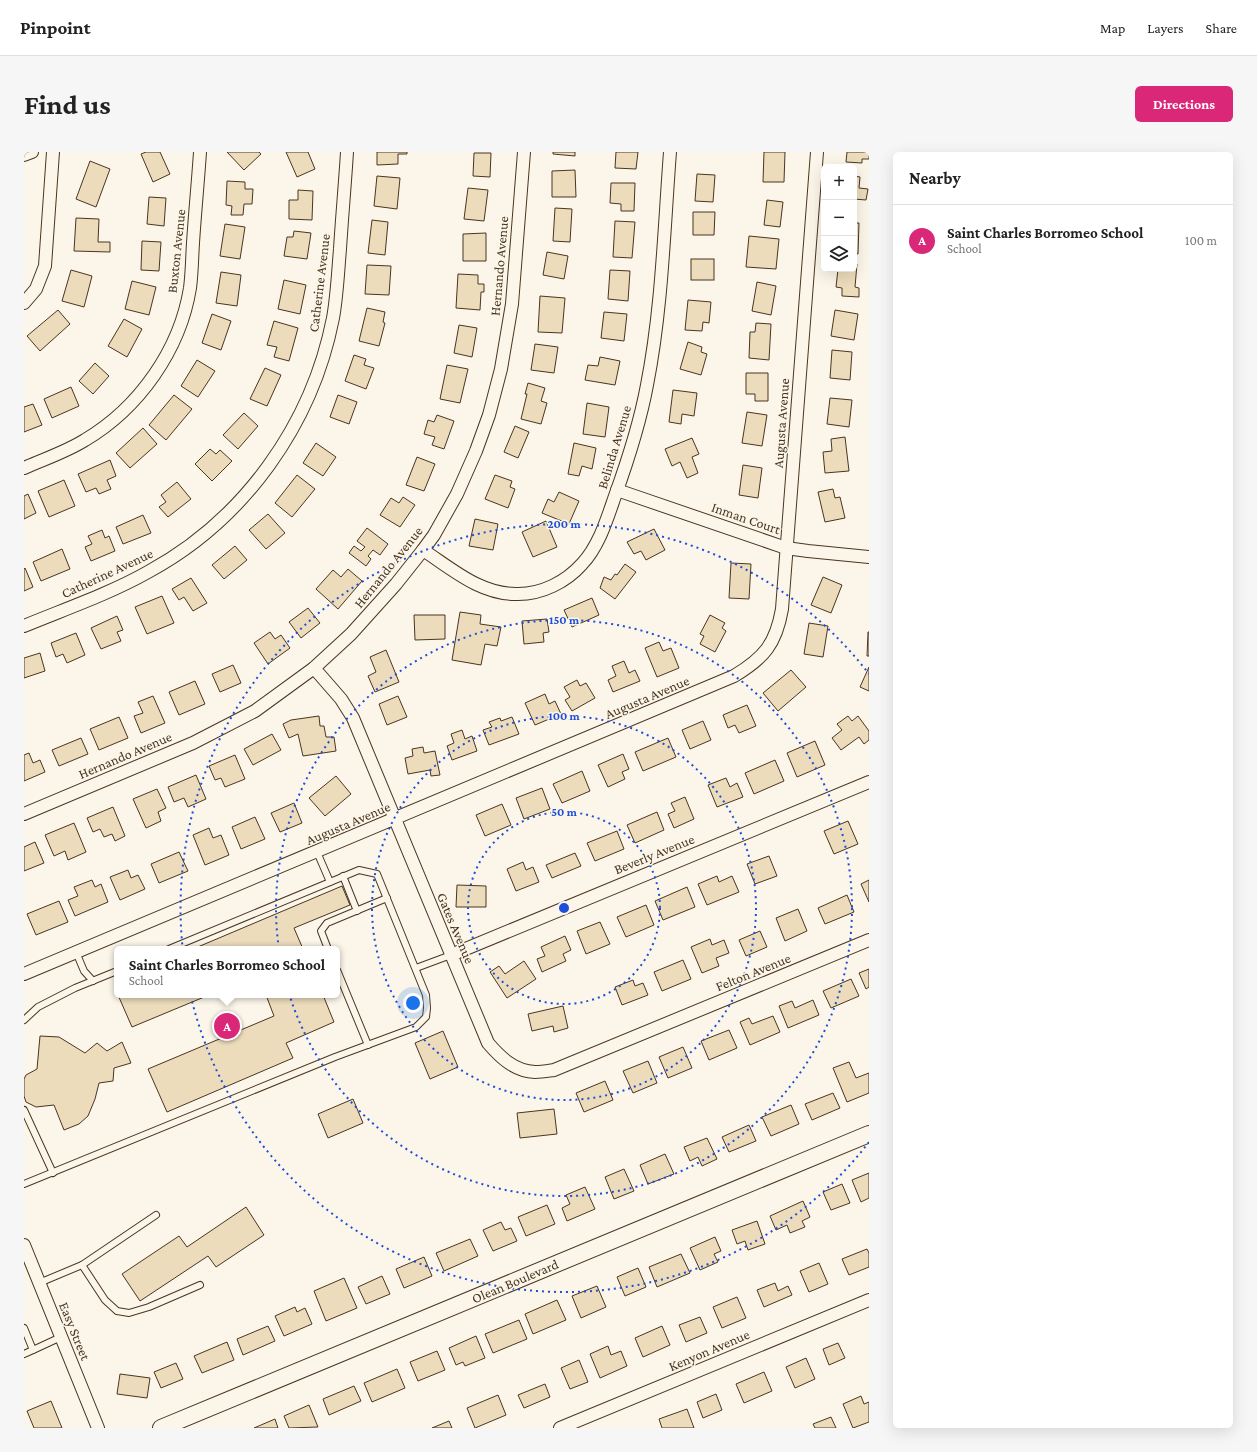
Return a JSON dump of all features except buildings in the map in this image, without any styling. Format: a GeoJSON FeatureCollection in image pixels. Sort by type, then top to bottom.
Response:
{"type":"FeatureCollection","features":[{"type":"Feature","properties":{"kind":"street"},"geometry":{"type":"LineString","coordinates":[[24,155],[32,152]]}},
{"type":"Feature","properties":{"kind":"street"},"geometry":{"type":"LineString","coordinates":[[24,303],[36,289],[45,266],[53,152]]}},
{"type":"Feature","properties":{"kind":"street","name":"Buxton Avenue"},"geometry":{"type":"LineString","coordinates":[[24,468],[64,451],[101,430],[130,405],[147,385],[164,359],[177,332],[190,288],[200,152]]}},
{"type":"Feature","properties":{"kind":"street","name":"Catherine Avenue"},"geometry":{"type":"LineString","coordinates":[[24,626],[125,584],[186,549],[225,516],[251,489],[274,458],[295,426],[311,391],[324,355],[333,318],[337,286],[347,152]]}},
{"type":"Feature","properties":{"kind":"street","name":"Hernando Avenue"},"geometry":{"type":"LineString","coordinates":[[24,814],[186,746],[255,710],[314,668],[351,634],[396,584],[423,550],[434,535],[457,494],[476,451],[489,415],[501,369],[512,304],[524,152]]}},
{"type":"Feature","properties":{"kind":"street","name":"Belinda Avenue"},"geometry":{"type":"LineString","coordinates":[[423,550],[471,582],[492,591],[518,595],[544,590],[566,579],[583,564],[596,544],[630,456],[647,386],[659,302],[670,152]]}},
{"type":"Feature","properties":{"kind":"street","name":"Augusta Avenue"},"geometry":{"type":"LineString","coordinates":[[24,974],[395,820],[734,676],[746,669],[768,649],[779,624],[782,609],[817,152]]}},
{"type":"Feature","properties":{"kind":"street","name":"Inman Court"},"geometry":{"type":"LineString","coordinates":[[618,490],[786,548],[869,557]]}},
{"type":"Feature","properties":{"kind":"street","name":"Gates Avenue"},"geometry":{"type":"LineString","coordinates":[[314,668],[341,699],[353,718],[488,1043],[500,1057],[514,1066],[533,1072],[554,1070],[648,1031]]}},
{"type":"Feature","properties":{"kind":"street","name":"Beverly Avenue"},"geometry":{"type":"LineString","coordinates":[[451,955],[869,782]]}},
{"type":"Feature","properties":{"kind":"street","name":"Felton Avenue"},"geometry":{"type":"LineString","coordinates":[[648,1031],[869,940]]}},
{"type":"Feature","properties":{"kind":"street","name":"Olean Boulevard"},"geometry":{"type":"LineString","coordinates":[[161,1428],[869,1134]]}},
{"type":"Feature","properties":{"kind":"street","name":"Easy Street"},"geometry":{"type":"LineString","coordinates":[[24,1245],[98,1428]]}},
{"type":"Feature","properties":{"kind":"street","name":"Kenyon Avenue"},"geometry":{"type":"LineString","coordinates":[[560,1428],[869,1300]]}},
{"type":"Feature","properties":{"kind":"lane"},"geometry":{"type":"LineString","coordinates":[[317,852],[330,882]]}},
{"type":"Feature","properties":{"kind":"lane"},"geometry":{"type":"LineString","coordinates":[[24,1184],[335,1057],[416,1027],[426,1016],[426,995],[377,874],[359,870],[176,946]]}},
{"type":"Feature","properties":{"kind":"lane"},"geometry":{"type":"LineString","coordinates":[[343,876],[357,911]]}},
{"type":"Feature","properties":{"kind":"lane"},"geometry":{"type":"LineString","coordinates":[[327,946],[321,931],[327,924],[387,898]]}},
{"type":"Feature","properties":{"kind":"lane"},"geometry":{"type":"LineString","coordinates":[[76,952],[84,971],[93,981]]}},
{"type":"Feature","properties":{"kind":"lane"},"geometry":{"type":"LineString","coordinates":[[416,968],[451,955]]}},
{"type":"Feature","properties":{"kind":"lane"},"geometry":{"type":"LineString","coordinates":[[24,1020],[38,1007],[75,988],[114,972]]}},
{"type":"Feature","properties":{"kind":"lane"},"geometry":{"type":"LineString","coordinates":[[340,977],[368,1045]]}},
{"type":"Feature","properties":{"kind":"lane"},"geometry":{"type":"LineString","coordinates":[[24,1110],[52,1173]]}},
{"type":"Feature","properties":{"kind":"lane"},"geometry":{"type":"LineString","coordinates":[[39,1283],[82,1265],[156,1215]]}},
{"type":"Feature","properties":{"kind":"lane"},"geometry":{"type":"LineString","coordinates":[[82,1265],[105,1300],[117,1311],[129,1313],[149,1307],[200,1285]]}},
{"type":"Feature","properties":{"kind":"lane"},"geometry":{"type":"LineString","coordinates":[[24,1328],[33,1350]]}},
{"type":"Feature","properties":{"kind":"lane"},"geometry":{"type":"LineString","coordinates":[[24,1354],[61,1337]]}},
{"type":"Feature","properties":{"kind":"place","name":"Saint Charles Borromeo School"},"geometry":{"type":"Point","coordinates":[227,1026]}}]}
